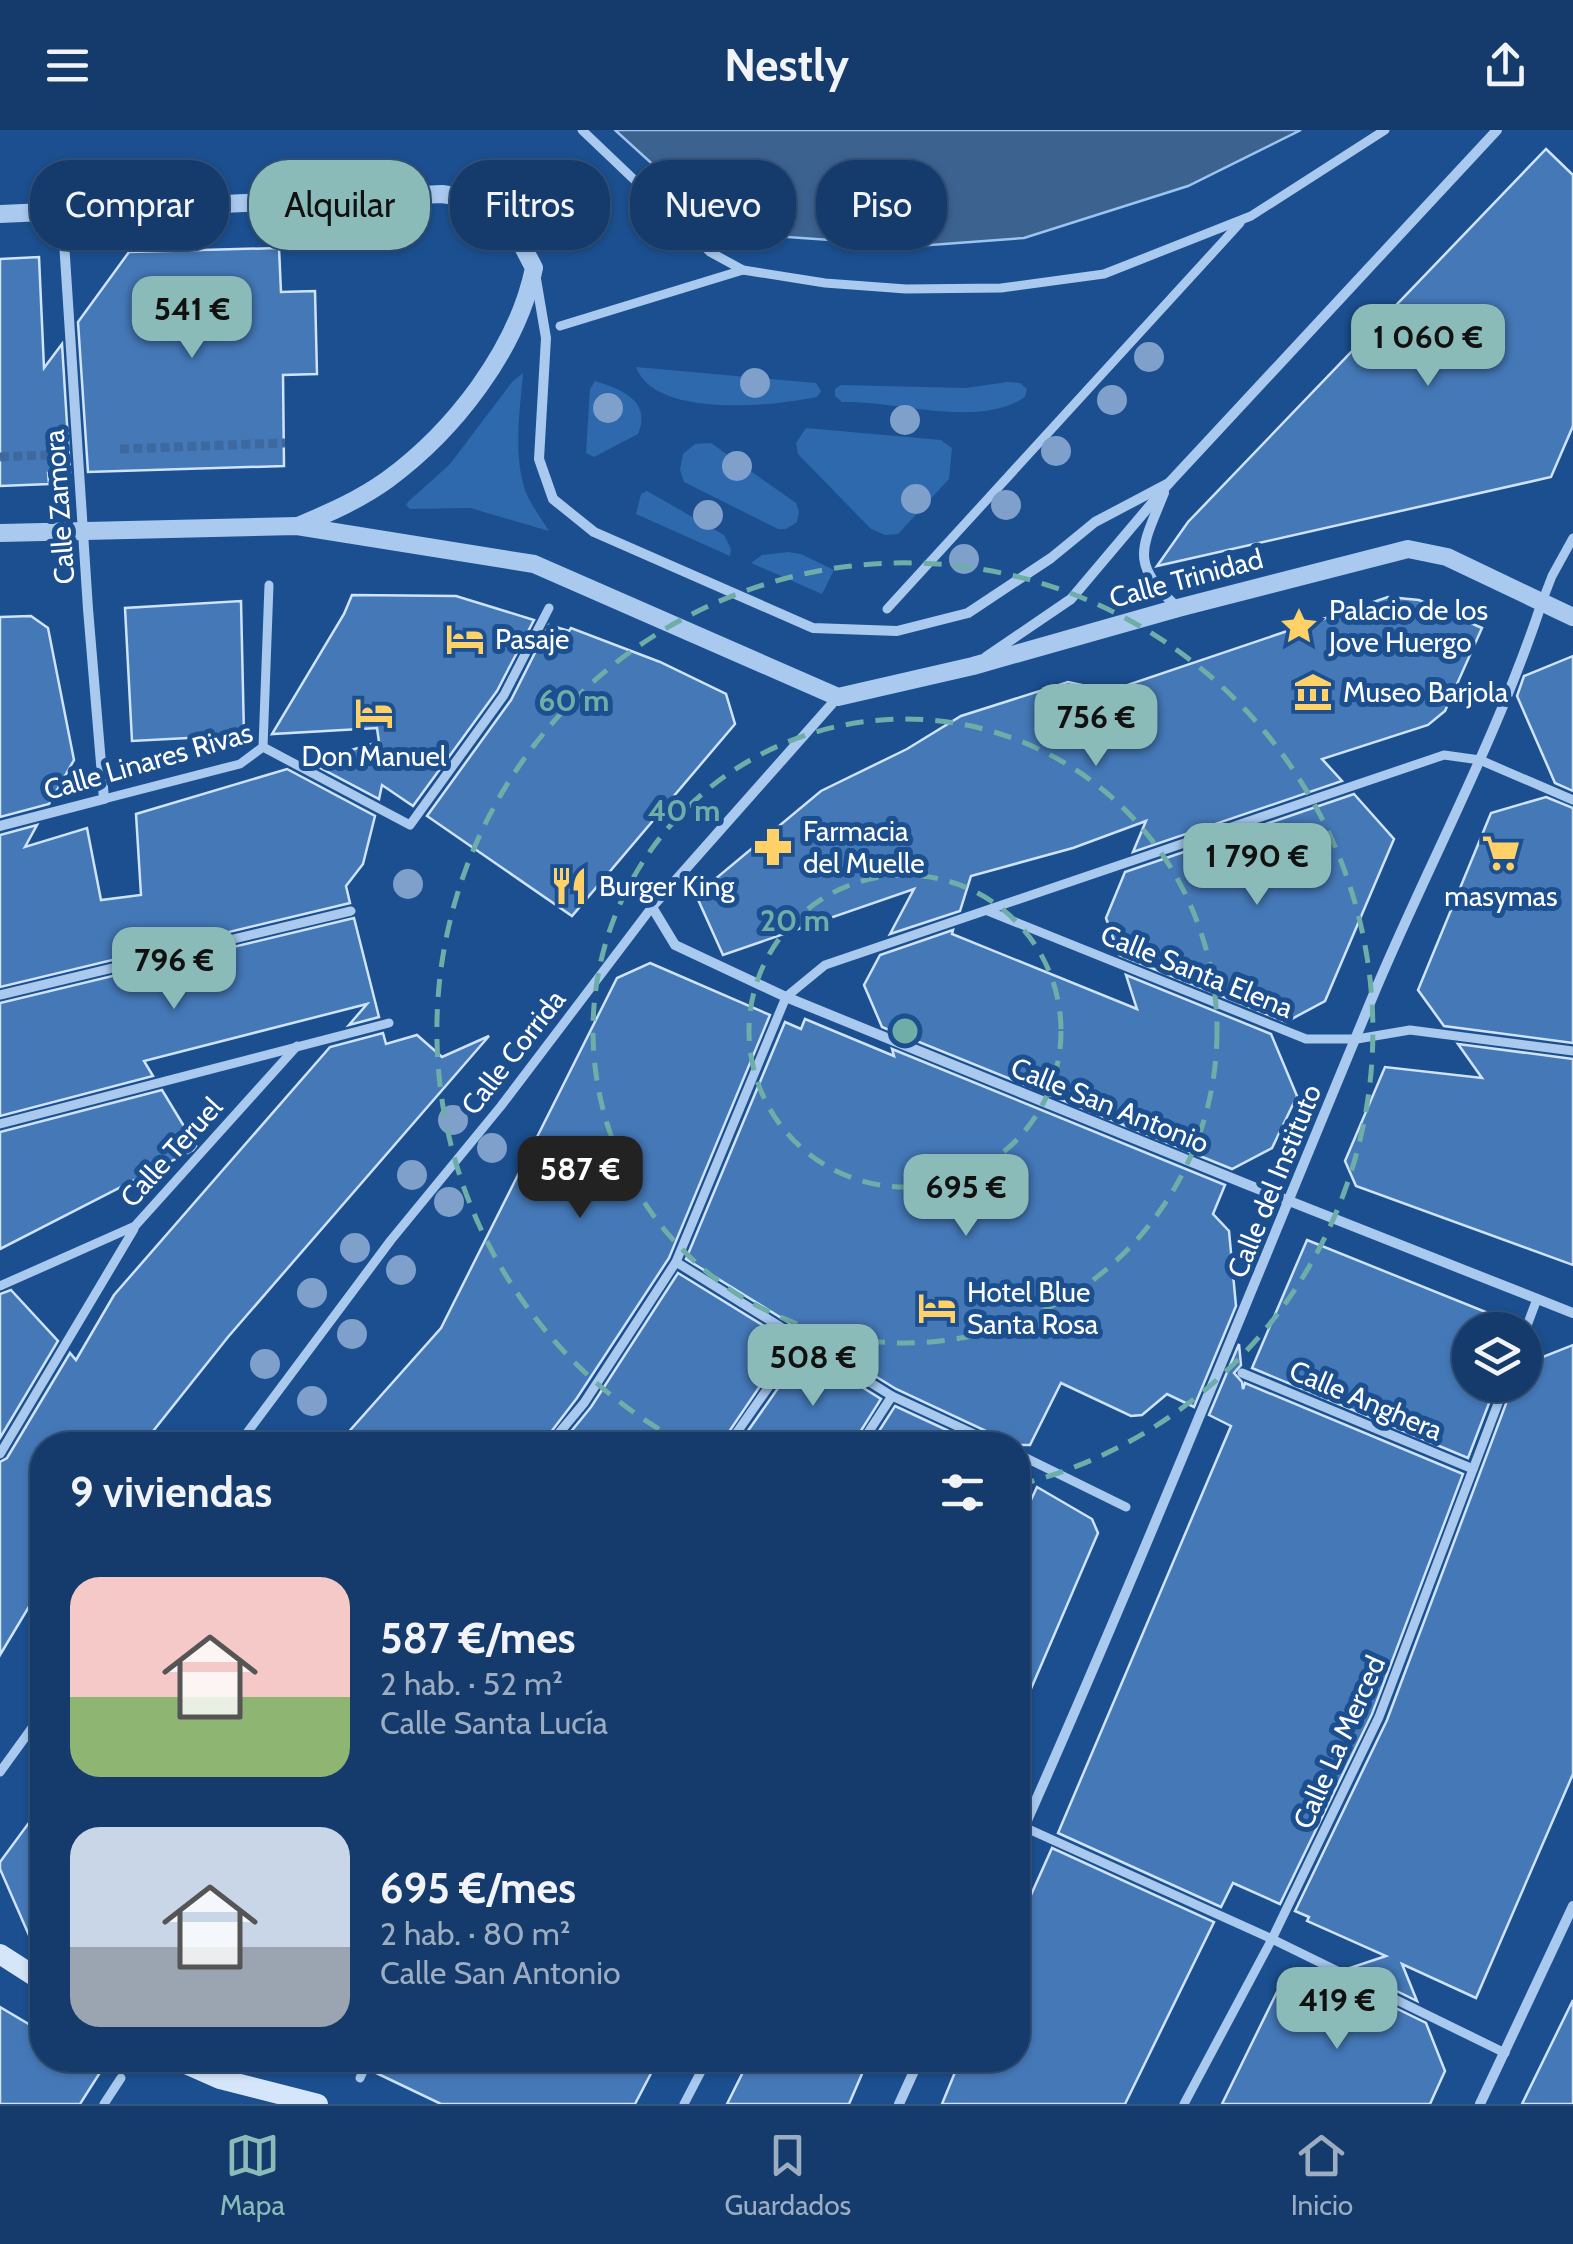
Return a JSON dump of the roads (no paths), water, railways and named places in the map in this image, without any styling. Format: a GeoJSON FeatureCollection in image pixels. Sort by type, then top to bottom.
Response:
{"type":"FeatureCollection","features":[{"type":"Feature","properties":{"kind":"main road"},"geometry":{"type":"LineString","coordinates":[[0,1954],[30,1974]]}},
{"type":"Feature","properties":{"kind":"main road"},"geometry":{"type":"LineString","coordinates":[[204,2072],[318,2104]]}},
{"type":"Feature","properties":{"kind":"main road"},"geometry":{"type":"LineString","coordinates":[[220,2079],[236,2104]]}},
{"type":"Feature","properties":{"kind":"street"},"geometry":{"type":"LineString","coordinates":[[582,130],[710,252],[743,270],[906,289],[1000,288],[1104,274],[1244,219],[1385,130]]}},
{"type":"Feature","properties":{"kind":"street"},"geometry":{"type":"LineString","coordinates":[[973,666],[1071,598],[1169,483],[1497,130]]}},
{"type":"Feature","properties":{"kind":"street"},"geometry":{"type":"LineString","coordinates":[[229,204],[442,194],[482,200],[507,216],[534,268],[546,338],[539,459],[553,499],[594,532],[812,628],[896,631],[968,613],[1051,558],[1095,522],[1169,483]]}},
{"type":"Feature","properties":{"kind":"street"},"geometry":{"type":"LineString","coordinates":[[0,214],[30,213]]}},
{"type":"Feature","properties":{"kind":"street"},"geometry":{"type":"LineString","coordinates":[[887,609],[1244,219]]}},
{"type":"Feature","properties":{"kind":"street","name":"Calle Zamora"},"geometry":{"type":"LineString","coordinates":[[64,250],[104,799]]}},
{"type":"Feature","properties":{"kind":"street"},"geometry":{"type":"LineString","coordinates":[[297,526],[340,508],[387,480],[423,450],[466,403],[491,368],[528,301],[534,268]]}},
{"type":"Feature","properties":{"kind":"street"},"geometry":{"type":"LineString","coordinates":[[560,326],[743,270]]}},
{"type":"Feature","properties":{"kind":"street"},"geometry":{"type":"LineString","coordinates":[[1169,483],[1144,544],[1144,554],[1152,583],[1178,608]]}},
{"type":"Feature","properties":{"kind":"street"},"geometry":{"type":"LineString","coordinates":[[0,533],[297,526],[534,564],[838,697]]}},
{"type":"Feature","properties":{"kind":"street","name":"Calle del Instituto"},"geometry":{"type":"LineString","coordinates":[[1030,1813],[1158,1521],[1375,992],[1525,654],[1552,576],[1573,538]]}},
{"type":"Feature","properties":{"kind":"street","name":"Calle Trinidad"},"geometry":{"type":"LineString","coordinates":[[838,697],[973,666],[1408,549],[1447,558],[1573,616]]}},
{"type":"Feature","properties":{"kind":"street"},"geometry":{"type":"LineString","coordinates":[[263,747],[269,585]]}},
{"type":"Feature","properties":{"kind":"street","name":"Calle Linares Rivas"},"geometry":{"type":"LineString","coordinates":[[0,826],[240,764],[263,747],[410,825],[504,694],[550,608]]}},
{"type":"Feature","properties":{"kind":"street","name":"Calle Corrida"},"geometry":{"type":"LineString","coordinates":[[248,1432],[391,1240],[500,1106],[652,907],[838,697]]}},
{"type":"Feature","properties":{"kind":"street"},"geometry":{"type":"LineString","coordinates":[[560,1432],[584,1403],[676,1262],[786,997],[825,964],[1444,755],[1480,760],[1573,800]]}},
{"type":"Feature","properties":{"kind":"street","name":"Calle San Antonio"},"geometry":{"type":"LineString","coordinates":[[652,907],[675,945],[786,997],[1573,1313]]}},
{"type":"Feature","properties":{"kind":"street"},"geometry":{"type":"LineString","coordinates":[[0,995],[351,910]]}},
{"type":"Feature","properties":{"kind":"street","name":"Calle Santa Elena"},"geometry":{"type":"LineString","coordinates":[[988,911],[1306,1039],[1357,1039],[1410,1030],[1573,1051]]}},
{"type":"Feature","properties":{"kind":"street"},"geometry":{"type":"LineString","coordinates":[[0,1124],[389,1022]]}},
{"type":"Feature","properties":{"kind":"street","name":"Calle Teruel"},"geometry":{"type":"LineString","coordinates":[[0,1286],[135,1226],[299,1044]]}},
{"type":"Feature","properties":{"kind":"street"},"geometry":{"type":"LineString","coordinates":[[0,1454],[135,1226]]}},
{"type":"Feature","properties":{"kind":"street"},"geometry":{"type":"LineString","coordinates":[[676,1262],[892,1396],[970,1432]]}},
{"type":"Feature","properties":{"kind":"street"},"geometry":{"type":"LineString","coordinates":[[1532,1312],[1537,1299]]}},
{"type":"Feature","properties":{"kind":"street"},"geometry":{"type":"LineString","coordinates":[[737,1432],[800,1342]]}},
{"type":"Feature","properties":{"kind":"street","name":"Calle Anghera"},"geometry":{"type":"LineString","coordinates":[[1242,1373],[1472,1469]]}},
{"type":"Feature","properties":{"kind":"street"},"geometry":{"type":"LineString","coordinates":[[868,1432],[892,1396]]}},
{"type":"Feature","properties":{"kind":"street","name":"Calle La Merced"},"geometry":{"type":"LineString","coordinates":[[1184,2104],[1272,1939],[1380,1717],[1498,1402]]}},
{"type":"Feature","properties":{"kind":"street"},"geometry":{"type":"LineString","coordinates":[[1030,1461],[1126,1507]]}},
{"type":"Feature","properties":{"kind":"street"},"geometry":{"type":"LineString","coordinates":[[0,1772],[30,1731]]}},
{"type":"Feature","properties":{"kind":"street"},"geometry":{"type":"LineString","coordinates":[[0,1751],[11,1757]]}},
{"type":"Feature","properties":{"kind":"street"},"geometry":{"type":"LineString","coordinates":[[1030,1830],[1272,1939],[1504,2053]]}},
{"type":"Feature","properties":{"kind":"street"},"geometry":{"type":"LineString","coordinates":[[1480,2104],[1573,1906]]}},
{"type":"Feature","properties":{"kind":"street"},"geometry":{"type":"LineString","coordinates":[[684,2104],[701,2072]]}},
{"type":"Feature","properties":{"kind":"street"},"geometry":{"type":"LineString","coordinates":[[899,2104],[914,2072]]}},
{"type":"Feature","properties":{"kind":"street"},"geometry":{"type":"LineString","coordinates":[[104,2104],[120,2078]]}},
{"type":"Feature","properties":{"kind":"tunnel"},"geometry":{"type":"LineString","coordinates":[[120,449],[285,443]]}},
{"type":"Feature","properties":{"kind":"tunnel"},"geometry":{"type":"LineString","coordinates":[[0,457],[47,455]]}},
{"type":"Feature","properties":{"kind":"place","name":"Palacio de los Jove Huergo"},"geometry":{"type":"Point","coordinates":[1299,626]}},
{"type":"Feature","properties":{"kind":"place","name":"Pasaje"},"geometry":{"type":"Point","coordinates":[465,639]}},
{"type":"Feature","properties":{"kind":"place","name":"Museo Barjola"},"geometry":{"type":"Point","coordinates":[1313,692]}},
{"type":"Feature","properties":{"kind":"place","name":"Don Manuel"},"geometry":{"type":"Point","coordinates":[374,713]}},
{"type":"Feature","properties":{"kind":"place","name":"Farmacia del Muelle"},"geometry":{"type":"Point","coordinates":[773,847]}},
{"type":"Feature","properties":{"kind":"place","name":"masymas"},"geometry":{"type":"Point","coordinates":[1501,853]}},
{"type":"Feature","properties":{"kind":"place","name":"Burger King"},"geometry":{"type":"Point","coordinates":[569,886]}},
{"type":"Feature","properties":{"kind":"place","name":"Hotel Blue Santa Rosa"},"geometry":{"type":"Point","coordinates":[937,1308]}}]}
